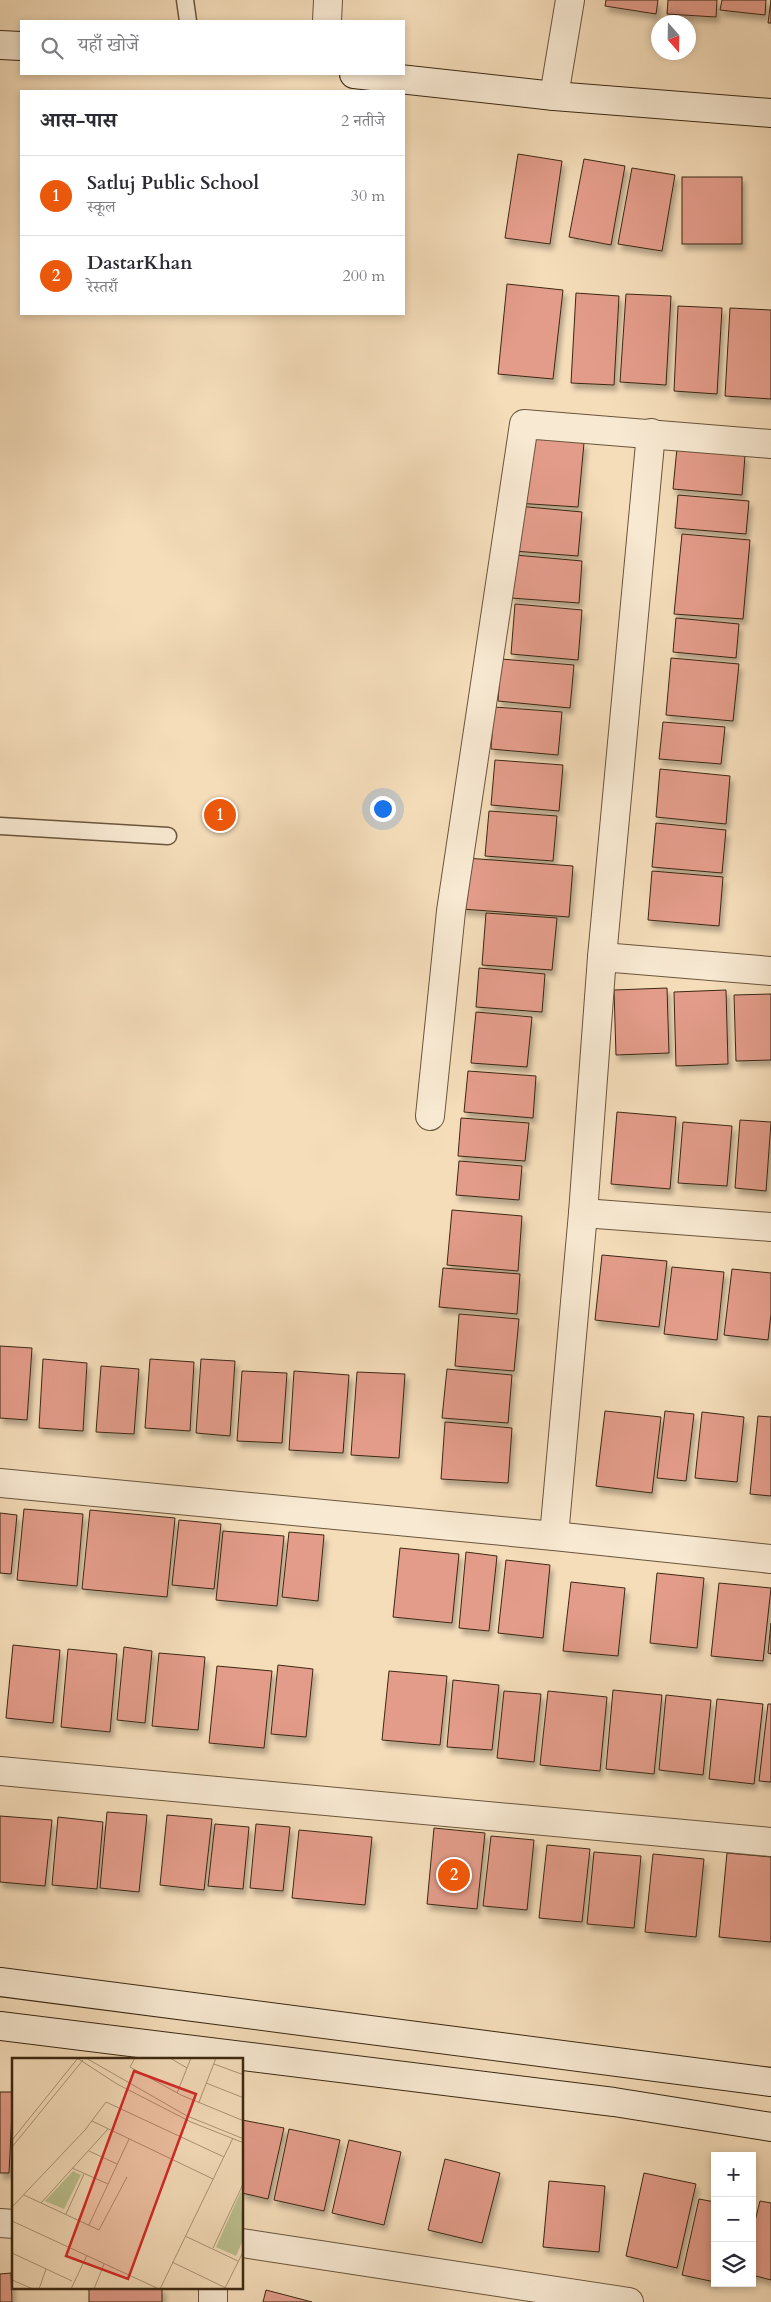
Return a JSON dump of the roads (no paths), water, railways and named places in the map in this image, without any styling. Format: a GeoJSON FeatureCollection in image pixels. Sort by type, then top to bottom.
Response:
{"type":"FeatureCollection","features":[{"type":"Feature","properties":{"kind":"street"},"geometry":{"type":"LineString","coordinates":[[327,20],[328,0]]}},
{"type":"Feature","properties":{"kind":"street"},"geometry":{"type":"LineString","coordinates":[[554,96],[570,0]]}},
{"type":"Feature","properties":{"kind":"street"},"geometry":{"type":"LineString","coordinates":[[0,45],[20,46]]}},
{"type":"Feature","properties":{"kind":"street"},"geometry":{"type":"LineString","coordinates":[[363,75],[554,96],[771,113]]}},
{"type":"Feature","properties":{"kind":"street"},"geometry":{"type":"LineString","coordinates":[[430,1116],[452,911],[524,424],[771,444]]}},
{"type":"Feature","properties":{"kind":"street"},"geometry":{"type":"LineString","coordinates":[[554,1536],[583,1213],[602,957],[651,433]]}},
{"type":"Feature","properties":{"kind":"street"},"geometry":{"type":"LineString","coordinates":[[602,957],[771,971]]}},
{"type":"Feature","properties":{"kind":"street"},"geometry":{"type":"LineString","coordinates":[[583,1213],[771,1227]]}},
{"type":"Feature","properties":{"kind":"street"},"geometry":{"type":"LineString","coordinates":[[0,1483],[554,1536],[771,1559]]}},
{"type":"Feature","properties":{"kind":"street"},"geometry":{"type":"LineString","coordinates":[[0,1771],[771,1842]]}},
{"type":"Feature","properties":{"kind":"street"},"geometry":{"type":"LineString","coordinates":[[0,1982],[771,2082]]}},
{"type":"Feature","properties":{"kind":"street"},"geometry":{"type":"LineString","coordinates":[[0,2026],[614,2102],[771,2126]]}},
{"type":"Feature","properties":{"kind":"street"},"geometry":{"type":"LineString","coordinates":[[244,2243],[629,2302]]}},
{"type":"Feature","properties":{"kind":"lane"},"geometry":{"type":"LineString","coordinates":[[185,0],[188,20]]}},
{"type":"Feature","properties":{"kind":"lane"},"geometry":{"type":"LineString","coordinates":[[0,826],[168,836]]}},
{"type":"Feature","properties":{"kind":"place","name":"Satluj Public School"},"geometry":{"type":"Point","coordinates":[220,815]}},
{"type":"Feature","properties":{"kind":"place","name":"DastarKhan"},"geometry":{"type":"Point","coordinates":[454,1875]}}]}
